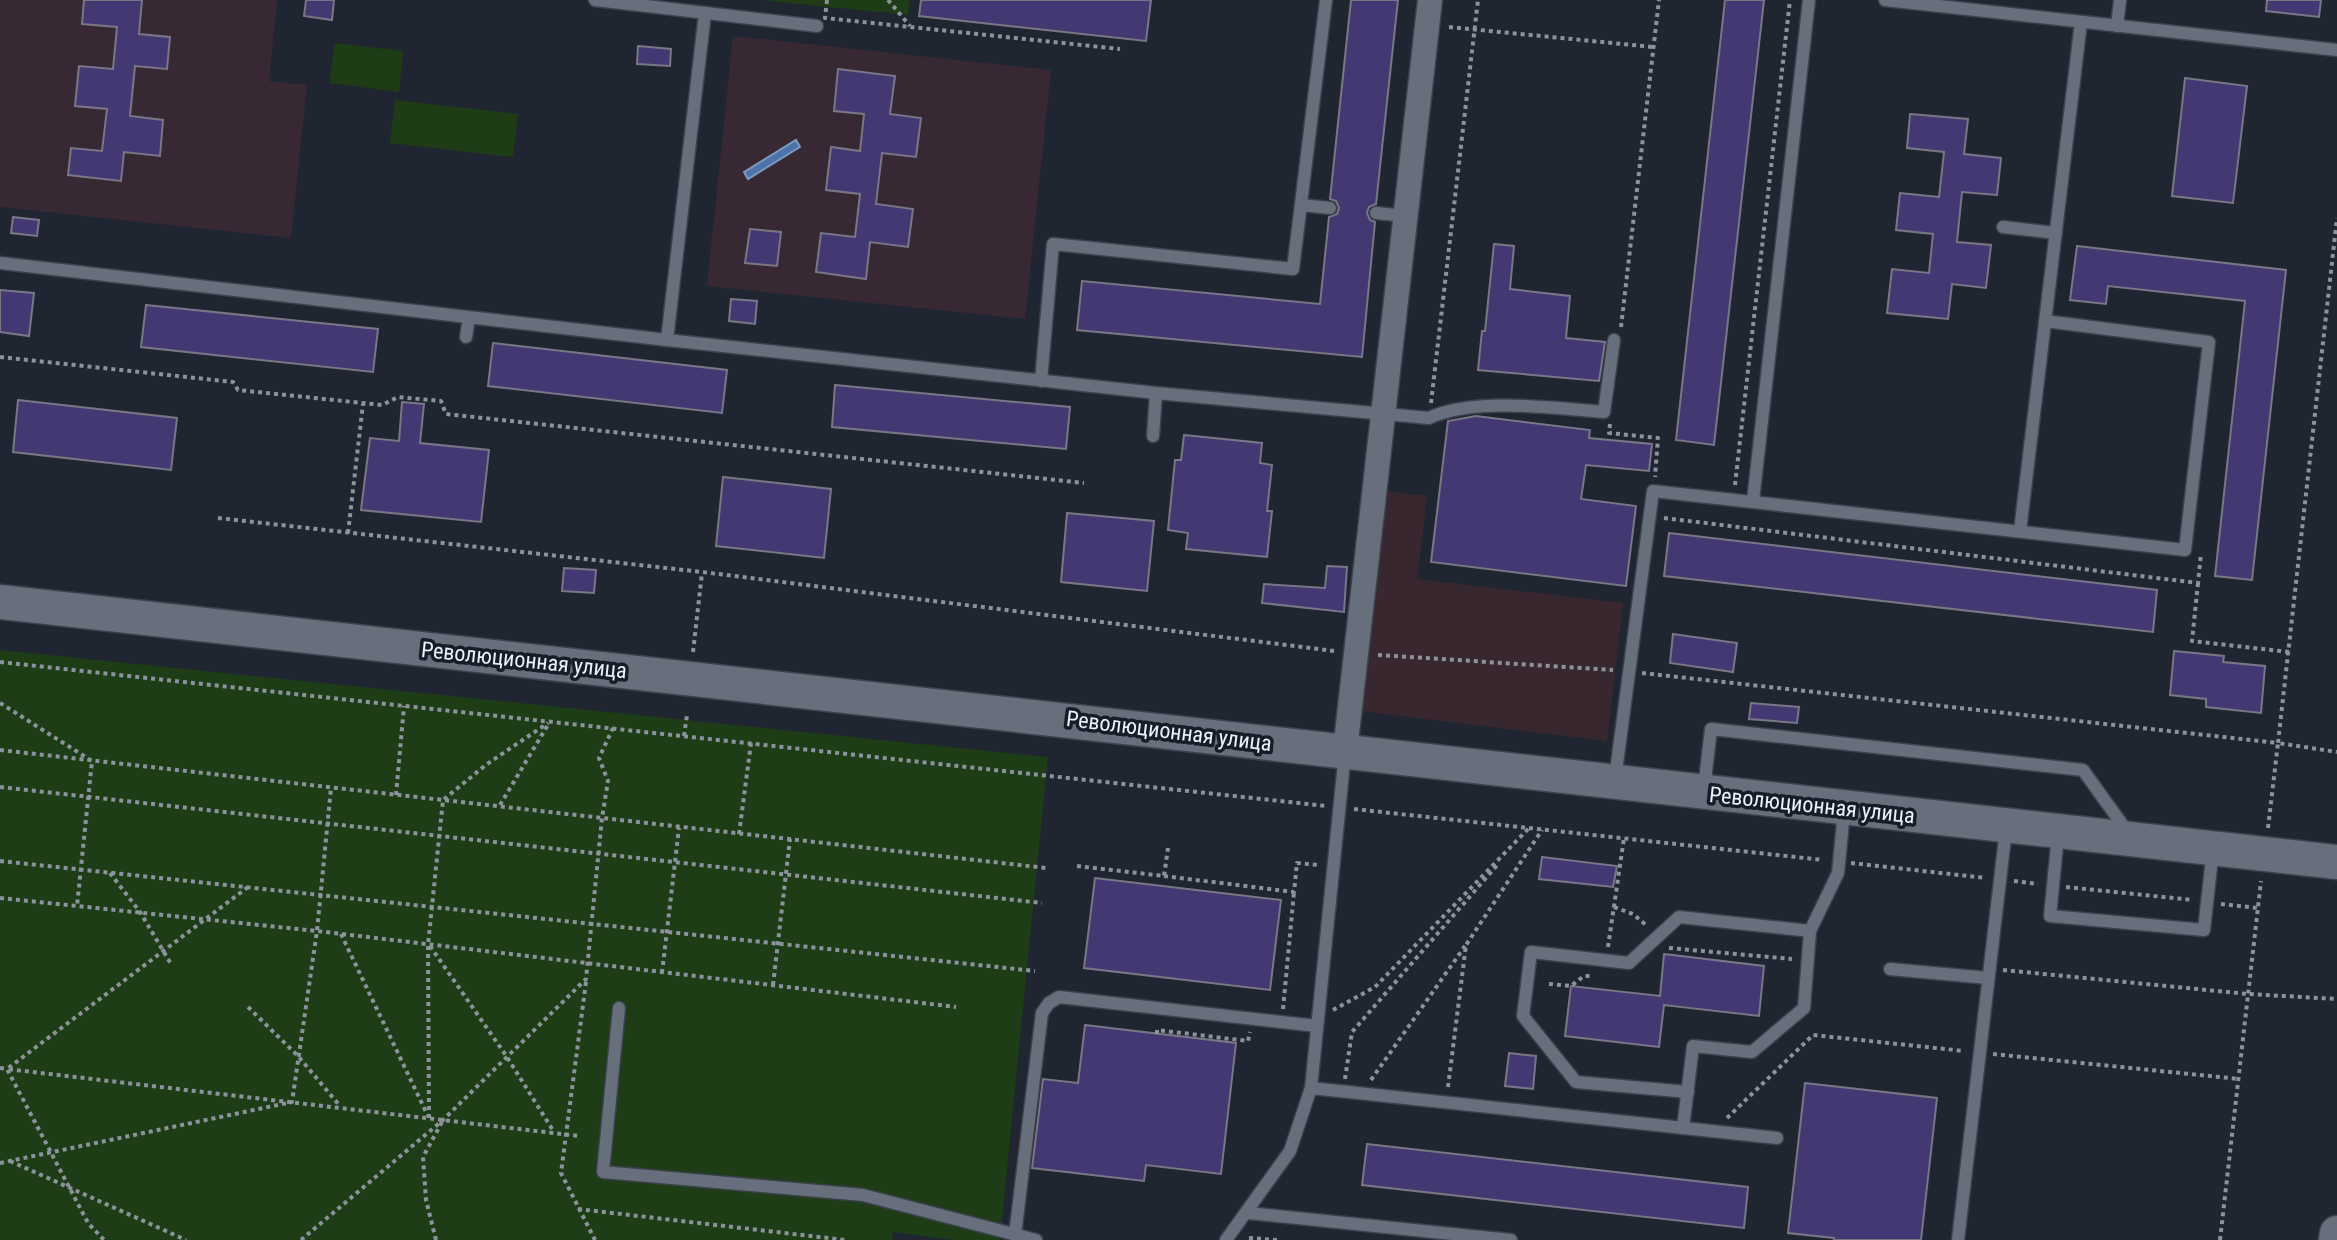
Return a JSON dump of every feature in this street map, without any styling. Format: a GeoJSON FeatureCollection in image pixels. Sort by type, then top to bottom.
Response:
{"type":"FeatureCollection","features":[{"type":"Feature","properties":{"kind":"main road","name":"Революционная улица"},"geometry":{"type":"LineString","coordinates":[[0,602],[2337,862]]}},
{"type":"Feature","properties":{"kind":"main road"},"geometry":{"type":"LineString","coordinates":[[2336,1240],[2337,1233]]}},
{"type":"Feature","properties":{"kind":"street"},"geometry":{"type":"LineString","coordinates":[[1345,751],[1430,0]]}},
{"type":"Feature","properties":{"kind":"lane"},"geometry":{"type":"LineString","coordinates":[[595,0],[817,26]]}},
{"type":"Feature","properties":{"kind":"lane"},"geometry":{"type":"LineString","coordinates":[[1041,381],[1053,244],[1293,269],[1326,0]]}},
{"type":"Feature","properties":{"kind":"lane"},"geometry":{"type":"LineString","coordinates":[[1753,501],[1809,0]]}},
{"type":"Feature","properties":{"kind":"lane"},"geometry":{"type":"LineString","coordinates":[[1885,0],[2337,50]]}},
{"type":"Feature","properties":{"kind":"lane"},"geometry":{"type":"LineString","coordinates":[[2117,26],[2120,0]]}},
{"type":"Feature","properties":{"kind":"lane"},"geometry":{"type":"LineString","coordinates":[[667,340],[705,13]]}},
{"type":"Feature","properties":{"kind":"lane"},"geometry":{"type":"LineString","coordinates":[[2020,531],[2081,22]]}},
{"type":"Feature","properties":{"kind":"lane"},"geometry":{"type":"LineString","coordinates":[[1301,205],[1330,208]]}},
{"type":"Feature","properties":{"kind":"lane"},"geometry":{"type":"LineString","coordinates":[[1376,213],[1406,216]]}},
{"type":"Feature","properties":{"kind":"lane"},"geometry":{"type":"LineString","coordinates":[[2003,227],[2056,233]]}},
{"type":"Feature","properties":{"kind":"lane"},"geometry":{"type":"LineString","coordinates":[[0,263],[1041,381],[1429,418],[1448,409],[1511,407],[1604,412],[1617,340]]}},
{"type":"Feature","properties":{"kind":"lane"},"geometry":{"type":"LineString","coordinates":[[466,337],[469,318]]}},
{"type":"Feature","properties":{"kind":"lane"},"geometry":{"type":"LineString","coordinates":[[1614,783],[1653,491],[2185,550],[2209,342],[2045,321]]}},
{"type":"Feature","properties":{"kind":"lane"},"geometry":{"type":"LineString","coordinates":[[1153,436],[1156,393]]}},
{"type":"Feature","properties":{"kind":"lane"},"geometry":{"type":"LineString","coordinates":[[1704,792],[1711,729],[2083,770],[2134,840]]}},
{"type":"Feature","properties":{"kind":"lane"},"geometry":{"type":"LineString","coordinates":[[1226,1240],[1290,1151],[1311,1088],[1345,751]]}},
{"type":"Feature","properties":{"kind":"lane"},"geometry":{"type":"LineString","coordinates":[[1683,1128],[1693,1046],[1752,1052],[1804,1008],[1810,931],[1838,873],[1844,808]]}},
{"type":"Feature","properties":{"kind":"lane"},"geometry":{"type":"LineString","coordinates":[[1958,1240],[2006,826]]}},
{"type":"Feature","properties":{"kind":"lane"},"geometry":{"type":"LineString","coordinates":[[2058,832],[2050,916],[2204,930],[2213,848]]}},
{"type":"Feature","properties":{"kind":"lane"},"geometry":{"type":"LineString","coordinates":[[1688,1092],[1576,1082],[1523,1016],[1531,952],[1629,963],[1679,917],[1810,931]]}},
{"type":"Feature","properties":{"kind":"lane"},"geometry":{"type":"LineString","coordinates":[[1890,969],[1989,973]]}},
{"type":"Feature","properties":{"kind":"lane"},"geometry":{"type":"LineString","coordinates":[[1015,1235],[1042,1013],[1049,1003],[1059,997],[1318,1022]]}},
{"type":"Feature","properties":{"kind":"lane"},"geometry":{"type":"LineString","coordinates":[[619,1008],[603,1172],[863,1195],[1036,1240]]}},
{"type":"Feature","properties":{"kind":"lane"},"geometry":{"type":"LineString","coordinates":[[1311,1088],[1777,1138]]}},
{"type":"Feature","properties":{"kind":"lane"},"geometry":{"type":"LineString","coordinates":[[1248,1213],[1511,1240]]}},
{"type":"Feature","properties":{"kind":"path"},"geometry":{"type":"LineString","coordinates":[[827,0],[825,18],[1120,49]]}},
{"type":"Feature","properties":{"kind":"path"},"geometry":{"type":"LineString","coordinates":[[888,0],[911,27]]}},
{"type":"Feature","properties":{"kind":"path"},"geometry":{"type":"LineString","coordinates":[[1429,418],[1478,0]]}},
{"type":"Feature","properties":{"kind":"path"},"geometry":{"type":"LineString","coordinates":[[1617,340],[1659,0]]}},
{"type":"Feature","properties":{"kind":"path"},"geometry":{"type":"LineString","coordinates":[[1733,499],[1790,0]]}},
{"type":"Feature","properties":{"kind":"path"},"geometry":{"type":"LineString","coordinates":[[1427,25],[1653,47]]}},
{"type":"Feature","properties":{"kind":"path"},"geometry":{"type":"LineString","coordinates":[[2220,1240],[2337,218]]}},
{"type":"Feature","properties":{"kind":"path"},"geometry":{"type":"LineString","coordinates":[[0,357],[233,382],[238,390],[382,405],[398,397],[433,400],[441,401],[446,414],[1084,483]]}},
{"type":"Feature","properties":{"kind":"path"},"geometry":{"type":"LineString","coordinates":[[348,533],[363,403]]}},
{"type":"Feature","properties":{"kind":"path"},"geometry":{"type":"LineString","coordinates":[[1611,418],[1609,433],[1658,438],[1653,491]]}},
{"type":"Feature","properties":{"kind":"path"},"geometry":{"type":"LineString","coordinates":[[218,518],[702,572],[1354,654],[1629,671],[2337,752]]}},
{"type":"Feature","properties":{"kind":"path"},"geometry":{"type":"LineString","coordinates":[[693,656],[702,572]]}},
{"type":"Feature","properties":{"kind":"path"},"geometry":{"type":"LineString","coordinates":[[2198,583],[2192,641],[2289,652]]}},
{"type":"Feature","properties":{"kind":"path"},"geometry":{"type":"LineString","coordinates":[[0,662],[2258,908]]}},
{"type":"Feature","properties":{"kind":"path"},"geometry":{"type":"LineString","coordinates":[[0,703],[92,761]]}},
{"type":"Feature","properties":{"kind":"path"},"geometry":{"type":"LineString","coordinates":[[396,795],[404,706]]}},
{"type":"Feature","properties":{"kind":"path"},"geometry":{"type":"LineString","coordinates":[[684,736],[687,715]]}},
{"type":"Feature","properties":{"kind":"path"},"geometry":{"type":"LineString","coordinates":[[429,1118],[428,945],[443,800],[487,764],[550,721]]}},
{"type":"Feature","properties":{"kind":"path"},"geometry":{"type":"LineString","coordinates":[[499,806],[550,721]]}},
{"type":"Feature","properties":{"kind":"path"},"geometry":{"type":"LineString","coordinates":[[595,1240],[561,1173],[608,781],[599,758],[613,728]]}},
{"type":"Feature","properties":{"kind":"path"},"geometry":{"type":"LineString","coordinates":[[739,834],[751,743]]}},
{"type":"Feature","properties":{"kind":"path"},"geometry":{"type":"LineString","coordinates":[[0,750],[1046,868]]}},
{"type":"Feature","properties":{"kind":"path"},"geometry":{"type":"LineString","coordinates":[[77,906],[92,761]]}},
{"type":"Feature","properties":{"kind":"path"},"geometry":{"type":"LineString","coordinates":[[0,787],[1042,903]]}},
{"type":"Feature","properties":{"kind":"path"},"geometry":{"type":"LineString","coordinates":[[292,1102],[317,931],[331,788]]}},
{"type":"Feature","properties":{"kind":"path"},"geometry":{"type":"LineString","coordinates":[[662,973],[679,827]]}},
{"type":"Feature","properties":{"kind":"path"},"geometry":{"type":"LineString","coordinates":[[1297,863],[1283,1014],[1318,1022],[1375,987],[1529,828]]}},
{"type":"Feature","properties":{"kind":"path"},"geometry":{"type":"LineString","coordinates":[[1344,1091],[1352,1032],[1529,828]]}},
{"type":"Feature","properties":{"kind":"path"},"geometry":{"type":"LineString","coordinates":[[1361,1093],[1466,945],[1542,830]]}},
{"type":"Feature","properties":{"kind":"path"},"geometry":{"type":"LineString","coordinates":[[1549,984],[1571,986],[1584,976],[1604,975],[1624,838]]}},
{"type":"Feature","properties":{"kind":"path"},"geometry":{"type":"LineString","coordinates":[[773,985],[790,839]]}},
{"type":"Feature","properties":{"kind":"path"},"geometry":{"type":"LineString","coordinates":[[1164,876],[1168,848]]}},
{"type":"Feature","properties":{"kind":"path"},"geometry":{"type":"LineString","coordinates":[[0,861],[1035,971]]}},
{"type":"Feature","properties":{"kind":"path"},"geometry":{"type":"LineString","coordinates":[[1077,866],[1294,892]]}},
{"type":"Feature","properties":{"kind":"path"},"geometry":{"type":"LineString","coordinates":[[110,873],[140,912],[171,964]]}},
{"type":"Feature","properties":{"kind":"path"},"geometry":{"type":"LineString","coordinates":[[7,1069],[248,887]]}},
{"type":"Feature","properties":{"kind":"path"},"geometry":{"type":"LineString","coordinates":[[0,898],[317,931],[956,1007]]}},
{"type":"Feature","properties":{"kind":"path"},"geometry":{"type":"LineString","coordinates":[[1614,907],[1644,922],[1663,948],[1807,961]]}},
{"type":"Feature","properties":{"kind":"path"},"geometry":{"type":"LineString","coordinates":[[341,934],[429,1118]]}},
{"type":"Feature","properties":{"kind":"path"},"geometry":{"type":"LineString","coordinates":[[428,945],[507,1057],[555,1133]]}},
{"type":"Feature","properties":{"kind":"path"},"geometry":{"type":"LineString","coordinates":[[1446,1102],[1466,945]]}},
{"type":"Feature","properties":{"kind":"path"},"geometry":{"type":"LineString","coordinates":[[1989,973],[2337,999]]}},
{"type":"Feature","properties":{"kind":"path"},"geometry":{"type":"LineString","coordinates":[[301,1240],[443,1120],[586,979]]}},
{"type":"Feature","properties":{"kind":"path"},"geometry":{"type":"LineString","coordinates":[[248,1007],[298,1056],[342,1108]]}},
{"type":"Feature","properties":{"kind":"path"},"geometry":{"type":"LineString","coordinates":[[1714,1131],[1813,1035],[2239,1079]]}},
{"type":"Feature","properties":{"kind":"path"},"geometry":{"type":"LineString","coordinates":[[0,1068],[579,1136]]}},
{"type":"Feature","properties":{"kind":"path"},"geometry":{"type":"LineString","coordinates":[[7,1069],[88,1223],[104,1240]]}},
{"type":"Feature","properties":{"kind":"path"},"geometry":{"type":"LineString","coordinates":[[0,1163],[292,1102]]}},
{"type":"Feature","properties":{"kind":"path"},"geometry":{"type":"LineString","coordinates":[[436,1240],[426,1200],[423,1157],[443,1120]]}},
{"type":"Feature","properties":{"kind":"path"},"geometry":{"type":"LineString","coordinates":[[10,1161],[186,1240]]}},
{"type":"Feature","properties":{"kind":"path"},"geometry":{"type":"LineString","coordinates":[[578,1209],[845,1240]]}},
{"type":"Feature","properties":{"kind":"path"},"geometry":{"type":"LineString","coordinates":[[1249,1238],[1277,1240]]}},
{"type":"Feature","properties":{"kind":"shaded area"},"geometry":{"type":"Polygon","coordinates":[[[0,0],[277,0],[269,81],[307,85],[291,238],[0,207],[0,0]]]}},
{"type":"Feature","properties":{"kind":"shaded area"},"geometry":{"type":"Polygon","coordinates":[[[733,36],[1051,70],[1025,319],[707,286],[733,36]]]}},
{"type":"Feature","properties":{"kind":"shaded area"},"geometry":{"type":"Polygon","coordinates":[[[1385,491],[1427,496],[1417,579],[1623,603],[1607,741],[1359,711],[1385,491]]]}},
{"type":"Feature","properties":{"kind":"green space"},"geometry":{"type":"Polygon","coordinates":[[[760,0],[910,0],[908,15],[760,0]]]}},
{"type":"Feature","properties":{"kind":"green space"},"geometry":{"type":"Polygon","coordinates":[[[335,43],[403,51],[399,92],[329,83],[335,43]]]}},
{"type":"Feature","properties":{"kind":"green space"},"geometry":{"type":"Polygon","coordinates":[[[395,100],[518,114],[513,157],[390,143],[395,100]]]}},
{"type":"Feature","properties":{"kind":"green space"},"geometry":{"type":"Polygon","coordinates":[[[0,650],[1048,757],[1000,1240],[954,1240],[893,1232],[892,1240],[0,1240],[0,650]]]}},
{"type":"Feature","properties":{"kind":"water"},"geometry":{"type":"Polygon","coordinates":[[[796,140],[800,147],[748,179],[744,172],[796,140]]]}},
{"type":"Feature","properties":{"kind":"building"},"geometry":{"type":"Polygon","coordinates":[[[84,0],[142,0],[139,34],[170,37],[167,69],[135,66],[130,116],[163,120],[160,156],[124,152],[121,181],[68,175],[71,148],[102,151],[107,109],[75,106],[79,66],[113,69],[117,27],[82,24],[84,0]]]}},
{"type":"Feature","properties":{"kind":"building"},"geometry":{"type":"Polygon","coordinates":[[[306,0],[334,0],[332,20],[304,16],[306,0]]]}},
{"type":"Feature","properties":{"kind":"building"},"geometry":{"type":"Polygon","coordinates":[[[921,0],[1151,0],[1146,41],[919,16],[921,0]]]}},
{"type":"Feature","properties":{"kind":"building"},"geometry":{"type":"Polygon","coordinates":[[[1351,0],[1398,0],[1376,204],[1369,207],[1367,213],[1370,220],[1375,222],[1362,357],[1077,330],[1082,281],[1320,304],[1329,217],[1337,214],[1339,208],[1336,201],[1330,199],[1351,0]]]}},
{"type":"Feature","properties":{"kind":"building"},"geometry":{"type":"Polygon","coordinates":[[[1725,0],[1764,0],[1714,445],[1676,440],[1725,0]]]}},
{"type":"Feature","properties":{"kind":"building"},"geometry":{"type":"Polygon","coordinates":[[[2267,0],[2321,0],[2319,17],[2266,11],[2267,0]]]}},
{"type":"Feature","properties":{"kind":"building"},"geometry":{"type":"Polygon","coordinates":[[[638,46],[671,49],[670,66],[637,64],[638,46]]]}},
{"type":"Feature","properties":{"kind":"building"},"geometry":{"type":"Polygon","coordinates":[[[838,69],[895,76],[890,114],[921,118],[916,157],[882,153],[876,204],[913,209],[908,247],[870,242],[866,279],[816,272],[821,233],[855,237],[860,194],[826,190],[831,147],[860,151],[864,114],[834,111],[838,69]]]}},
{"type":"Feature","properties":{"kind":"building"},"geometry":{"type":"Polygon","coordinates":[[[2185,78],[2247,86],[2233,203],[2172,196],[2185,78]]]}},
{"type":"Feature","properties":{"kind":"building"},"geometry":{"type":"Polygon","coordinates":[[[1910,114],[1968,119],[1964,154],[2001,158],[1997,195],[1962,192],[1957,242],[1991,245],[1986,288],[1952,284],[1948,319],[1887,313],[1892,269],[1929,273],[1933,234],[1896,230],[1900,193],[1939,197],[1944,152],[1907,148],[1910,114]]]}},
{"type":"Feature","properties":{"kind":"building"},"geometry":{"type":"Polygon","coordinates":[[[13,217],[39,220],[37,236],[11,233],[13,217]]]}},
{"type":"Feature","properties":{"kind":"building"},"geometry":{"type":"Polygon","coordinates":[[[750,229],[781,232],[777,266],[745,263],[750,229]]]}},
{"type":"Feature","properties":{"kind":"building"},"geometry":{"type":"Polygon","coordinates":[[[1494,244],[1514,246],[1510,289],[1570,296],[1566,338],[1605,342],[1599,381],[1478,370],[1494,244]]]}},
{"type":"Feature","properties":{"kind":"building"},"geometry":{"type":"Polygon","coordinates":[[[2077,246],[2286,270],[2252,580],[2215,576],[2245,301],[2108,286],[2106,304],[2070,300],[2077,246]]]}},
{"type":"Feature","properties":{"kind":"building"},"geometry":{"type":"Polygon","coordinates":[[[0,290],[34,293],[29,336],[0,332],[0,290]]]}},
{"type":"Feature","properties":{"kind":"building"},"geometry":{"type":"Polygon","coordinates":[[[731,299],[757,301],[755,324],[729,321],[731,299]]]}},
{"type":"Feature","properties":{"kind":"building"},"geometry":{"type":"Polygon","coordinates":[[[146,305],[378,329],[373,372],[141,347],[146,305]]]}},
{"type":"Feature","properties":{"kind":"building"},"geometry":{"type":"Polygon","coordinates":[[[493,343],[727,370],[722,413],[488,386],[493,343]]]}},
{"type":"Feature","properties":{"kind":"building"},"geometry":{"type":"Polygon","coordinates":[[[835,385],[1070,407],[1066,449],[832,427],[835,385]]]}},
{"type":"Feature","properties":{"kind":"building"},"geometry":{"type":"Polygon","coordinates":[[[18,400],[177,418],[171,470],[13,452],[18,400]]]}},
{"type":"Feature","properties":{"kind":"building"},"geometry":{"type":"Polygon","coordinates":[[[402,402],[424,404],[420,443],[489,450],[481,522],[361,510],[370,438],[399,441],[402,402]]]}},
{"type":"Feature","properties":{"kind":"building"},"geometry":{"type":"Polygon","coordinates":[[[1476,416],[1590,430],[1589,438],[1652,444],[1649,471],[1586,465],[1581,499],[1636,506],[1626,586],[1431,562],[1448,421],[1476,416]]]}},
{"type":"Feature","properties":{"kind":"building"},"geometry":{"type":"Polygon","coordinates":[[[1184,435],[1262,443],[1260,463],[1272,465],[1267,511],[1272,511],[1267,557],[1186,549],[1188,533],[1168,530],[1175,460],[1181,460],[1184,435]]]}},
{"type":"Feature","properties":{"kind":"building"},"geometry":{"type":"Polygon","coordinates":[[[723,477],[831,489],[824,558],[716,546],[723,477]]]}},
{"type":"Feature","properties":{"kind":"building"},"geometry":{"type":"Polygon","coordinates":[[[1067,513],[1154,521],[1147,591],[1061,582],[1067,513]]]}},
{"type":"Feature","properties":{"kind":"building"},"geometry":{"type":"Polygon","coordinates":[[[1669,533],[2157,590],[2153,632],[1664,576],[1669,533]]]}},
{"type":"Feature","properties":{"kind":"building"},"geometry":{"type":"Polygon","coordinates":[[[1327,566],[1347,567],[1344,612],[1262,603],[1264,584],[1325,588],[1327,566]]]}},
{"type":"Feature","properties":{"kind":"building"},"geometry":{"type":"Polygon","coordinates":[[[564,568],[596,570],[594,593],[562,591],[564,568]]]}},
{"type":"Feature","properties":{"kind":"building"},"geometry":{"type":"Polygon","coordinates":[[[1673,634],[1737,643],[1733,672],[1670,663],[1673,634]]]}},
{"type":"Feature","properties":{"kind":"building"},"geometry":{"type":"Polygon","coordinates":[[[2174,651],[2224,656],[2223,662],[2265,666],[2261,713],[2206,707],[2206,699],[2170,695],[2174,651]]]}},
{"type":"Feature","properties":{"kind":"building"},"geometry":{"type":"Polygon","coordinates":[[[1751,703],[1799,707],[1797,723],[1749,719],[1751,703]]]}},
{"type":"Feature","properties":{"kind":"building"},"geometry":{"type":"Polygon","coordinates":[[[1542,857],[1617,866],[1613,887],[1539,879],[1542,857]]]}},
{"type":"Feature","properties":{"kind":"building"},"geometry":{"type":"Polygon","coordinates":[[[1095,878],[1281,900],[1270,990],[1084,968],[1095,878]]]}},
{"type":"Feature","properties":{"kind":"building"},"geometry":{"type":"Polygon","coordinates":[[[1664,954],[1764,966],[1759,1016],[1664,1005],[1659,1047],[1565,1036],[1571,986],[1660,996],[1664,954]]]}},
{"type":"Feature","properties":{"kind":"building"},"geometry":{"type":"Polygon","coordinates":[[[1085,1025],[1236,1043],[1221,1174],[1146,1165],[1144,1181],[1032,1168],[1043,1079],[1078,1083],[1085,1025]]]}},
{"type":"Feature","properties":{"kind":"building"},"geometry":{"type":"Polygon","coordinates":[[[1509,1053],[1536,1056],[1533,1089],[1505,1086],[1509,1053]]]}},
{"type":"Feature","properties":{"kind":"building"},"geometry":{"type":"Polygon","coordinates":[[[1805,1083],[1937,1098],[1921,1240],[1834,1240],[1788,1233],[1805,1083]]]}},
{"type":"Feature","properties":{"kind":"building"},"geometry":{"type":"Polygon","coordinates":[[[1367,1144],[1748,1187],[1744,1228],[1362,1185],[1367,1144]]]}}]}
